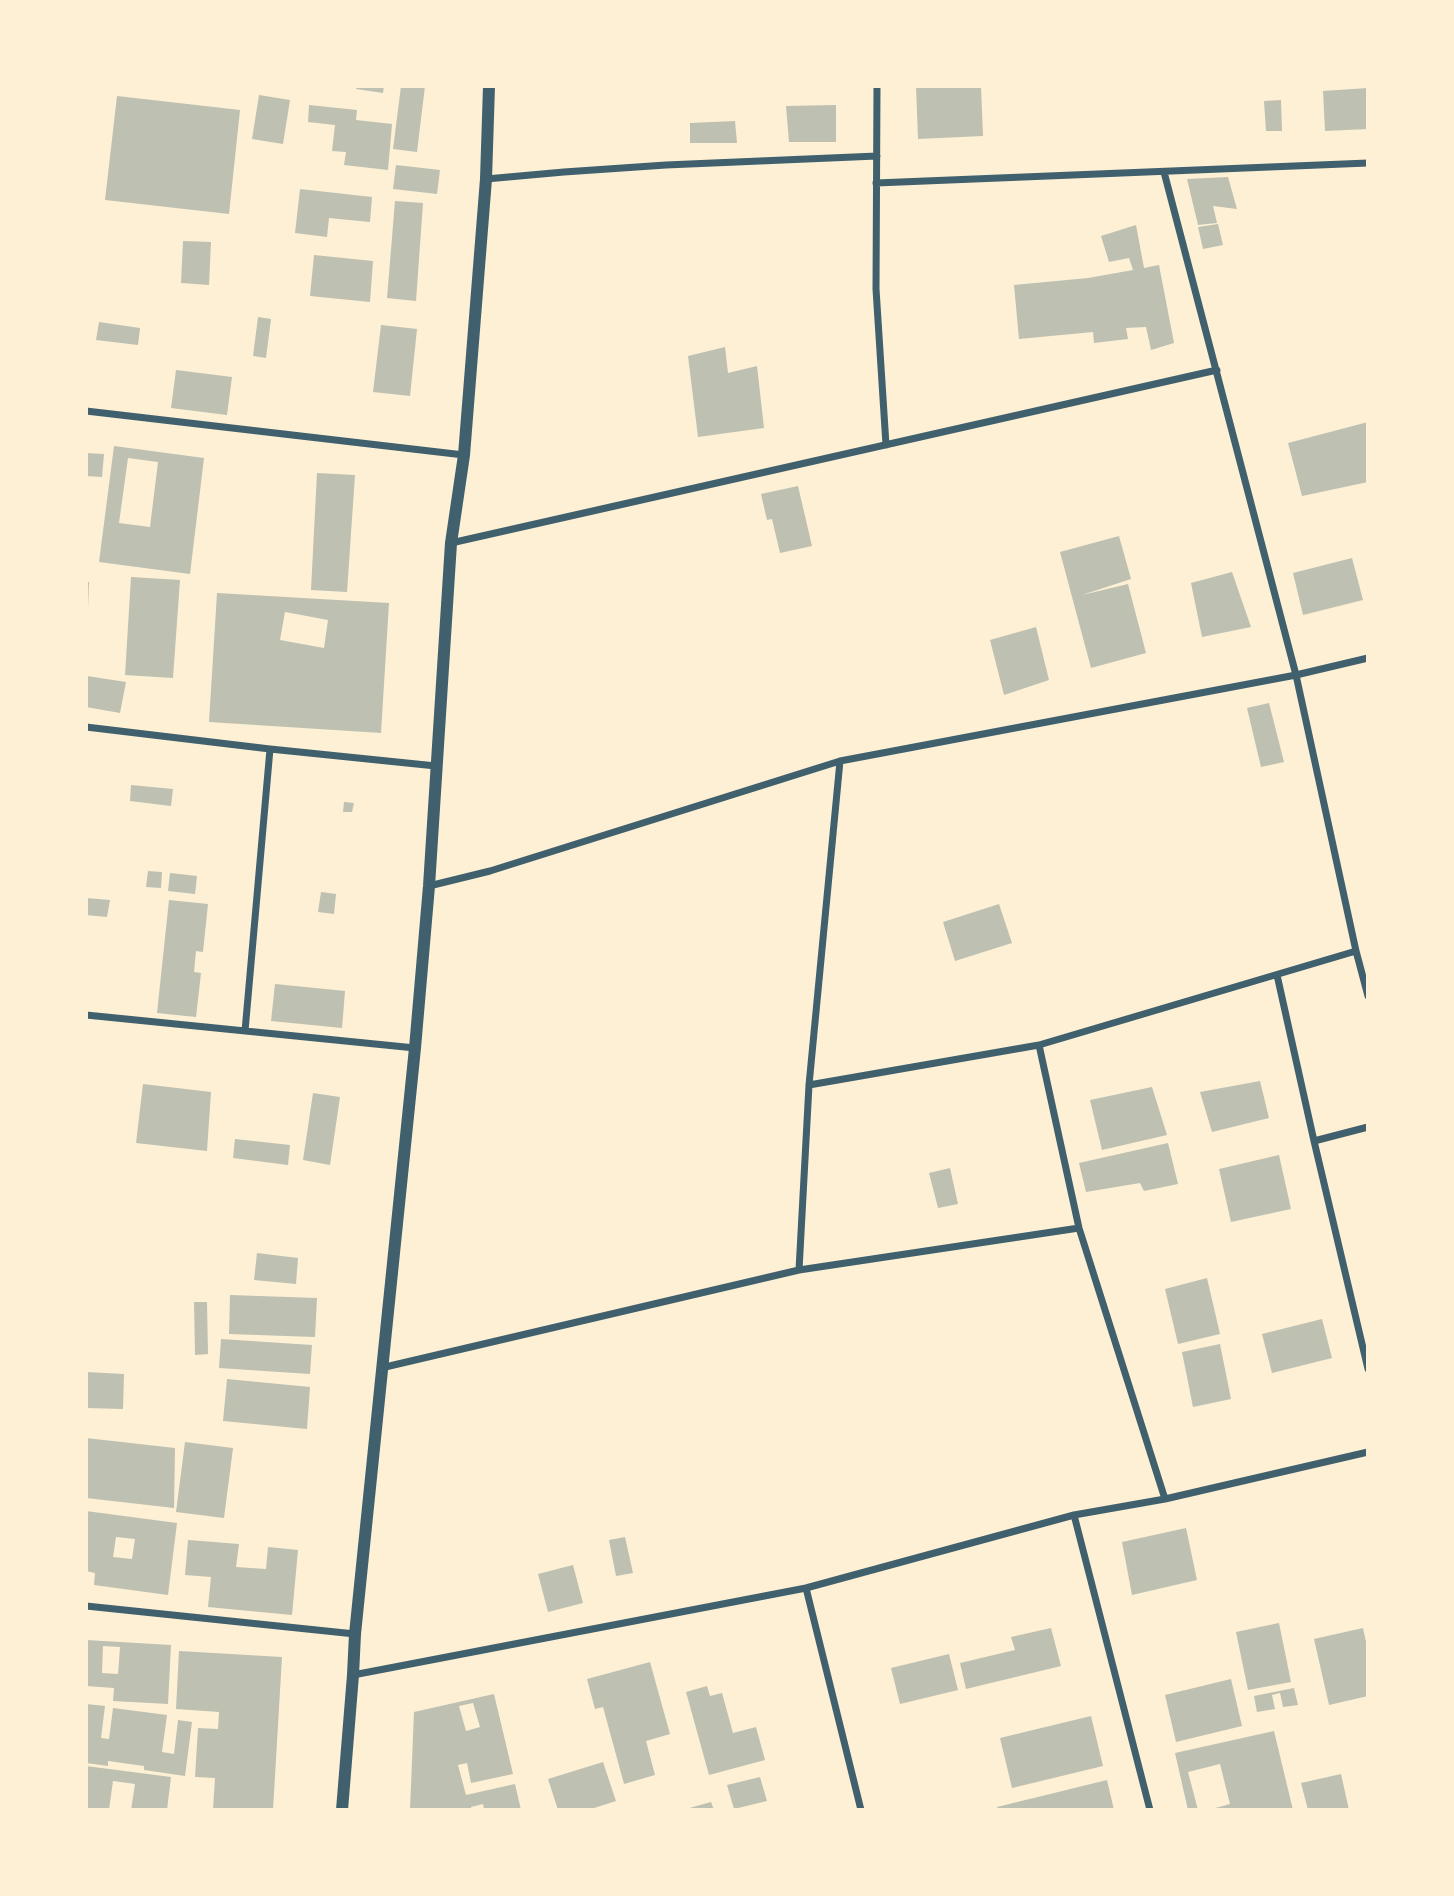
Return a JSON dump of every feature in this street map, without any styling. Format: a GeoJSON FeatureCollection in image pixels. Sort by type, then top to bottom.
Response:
{"type":"FeatureCollection","features":[{"type":"Feature","properties":{"kind":"street"},"geometry":{"type":"LineString","coordinates":[[342,1810],[355,1634],[381,1368],[396,1249],[429,886],[451,543],[464,455],[486,180],[489,86]]}},
{"type":"Feature","properties":{"kind":"street"},"geometry":{"type":"LineString","coordinates":[[877,86],[876,289],[886,445]]}},
{"type":"Feature","properties":{"kind":"street"},"geometry":{"type":"LineString","coordinates":[[486,180],[641,167],[877,156]]}},
{"type":"Feature","properties":{"kind":"street"},"geometry":{"type":"LineString","coordinates":[[876,183],[1368,163]]}},
{"type":"Feature","properties":{"kind":"street"},"geometry":{"type":"LineString","coordinates":[[1164,172],[1296,675],[1368,996]]}},
{"type":"Feature","properties":{"kind":"street"},"geometry":{"type":"LineString","coordinates":[[451,543],[1217,370]]}},
{"type":"Feature","properties":{"kind":"street"},"geometry":{"type":"LineString","coordinates":[[86,411],[464,455]]}},
{"type":"Feature","properties":{"kind":"street"},"geometry":{"type":"LineString","coordinates":[[429,886],[490,871],[840,761],[1296,675],[1368,658]]}},
{"type":"Feature","properties":{"kind":"street"},"geometry":{"type":"LineString","coordinates":[[86,727],[436,766]]}},
{"type":"Feature","properties":{"kind":"street"},"geometry":{"type":"LineString","coordinates":[[245,1031],[270,749]]}},
{"type":"Feature","properties":{"kind":"street"},"geometry":{"type":"LineString","coordinates":[[799,1270],[809,1085],[840,761]]}},
{"type":"Feature","properties":{"kind":"street"},"geometry":{"type":"LineString","coordinates":[[809,1085],[1038,1045],[1356,951]]}},
{"type":"Feature","properties":{"kind":"street"},"geometry":{"type":"LineString","coordinates":[[1277,975],[1368,1369]]}},
{"type":"Feature","properties":{"kind":"street"},"geometry":{"type":"LineString","coordinates":[[86,1015],[415,1048]]}},
{"type":"Feature","properties":{"kind":"street"},"geometry":{"type":"LineString","coordinates":[[1038,1045],[1079,1228],[1165,1499]]}},
{"type":"Feature","properties":{"kind":"street"},"geometry":{"type":"LineString","coordinates":[[1314,1141],[1368,1127]]}},
{"type":"Feature","properties":{"kind":"street"},"geometry":{"type":"LineString","coordinates":[[381,1368],[799,1270],[1079,1228]]}},
{"type":"Feature","properties":{"kind":"street"},"geometry":{"type":"LineString","coordinates":[[353,1675],[806,1588],[1074,1515],[1165,1499],[1368,1452]]}},
{"type":"Feature","properties":{"kind":"street"},"geometry":{"type":"LineString","coordinates":[[1074,1515],[1150,1810]]}},
{"type":"Feature","properties":{"kind":"street"},"geometry":{"type":"LineString","coordinates":[[806,1588],[861,1810]]}},
{"type":"Feature","properties":{"kind":"street"},"geometry":{"type":"LineString","coordinates":[[86,1606],[355,1634]]}},
{"type":"Feature","properties":{"kind":"building"},"geometry":{"type":"Polygon","coordinates":[[[357,86],[384,86],[383,93],[356,89],[357,86]]]}},
{"type":"Feature","properties":{"kind":"building"},"geometry":{"type":"Polygon","coordinates":[[[401,86],[425,86],[417,152],[393,149],[401,86]]]}},
{"type":"Feature","properties":{"kind":"building"},"geometry":{"type":"Polygon","coordinates":[[[916,86],[981,86],[983,136],[918,139],[916,86]]]}},
{"type":"Feature","properties":{"kind":"building"},"geometry":{"type":"Polygon","coordinates":[[[1368,88],[1368,129],[1325,131],[1323,91],[1368,88]]]}},
{"type":"Feature","properties":{"kind":"building"},"geometry":{"type":"Polygon","coordinates":[[[259,95],[290,100],[283,144],[252,139],[259,95]]]}},
{"type":"Feature","properties":{"kind":"building"},"geometry":{"type":"Polygon","coordinates":[[[117,96],[240,110],[229,214],[105,200],[117,96]]]}},
{"type":"Feature","properties":{"kind":"building"},"geometry":{"type":"Polygon","coordinates":[[[1281,100],[1282,131],[1266,131],[1264,101],[1281,100]]]}},
{"type":"Feature","properties":{"kind":"building"},"geometry":{"type":"Polygon","coordinates":[[[309,105],[357,110],[356,120],[392,124],[388,170],[344,165],[346,152],[332,151],[335,125],[308,122],[309,105]]]}},
{"type":"Feature","properties":{"kind":"building"},"geometry":{"type":"Polygon","coordinates":[[[836,105],[836,142],[789,142],[786,106],[836,105]]]}},
{"type":"Feature","properties":{"kind":"building"},"geometry":{"type":"Polygon","coordinates":[[[735,121],[737,143],[690,143],[690,123],[735,121]]]}},
{"type":"Feature","properties":{"kind":"building"},"geometry":{"type":"Polygon","coordinates":[[[396,165],[440,170],[437,194],[393,189],[396,165]]]}},
{"type":"Feature","properties":{"kind":"building"},"geometry":{"type":"Polygon","coordinates":[[[1228,177],[1237,209],[1213,206],[1217,223],[1198,225],[1187,179],[1228,177]]]}},
{"type":"Feature","properties":{"kind":"building"},"geometry":{"type":"Polygon","coordinates":[[[300,189],[372,197],[370,222],[329,218],[327,237],[295,233],[300,189]]]}},
{"type":"Feature","properties":{"kind":"building"},"geometry":{"type":"Polygon","coordinates":[[[395,201],[423,203],[416,301],[387,298],[395,201]]]}},
{"type":"Feature","properties":{"kind":"building"},"geometry":{"type":"Polygon","coordinates":[[[1218,224],[1223,245],[1203,249],[1198,227],[1218,224]]]}},
{"type":"Feature","properties":{"kind":"building"},"geometry":{"type":"Polygon","coordinates":[[[1136,225],[1144,268],[1159,265],[1174,343],[1151,350],[1146,327],[1126,328],[1128,339],[1094,343],[1093,332],[1019,339],[1014,285],[1088,278],[1133,270],[1129,258],[1109,262],[1101,236],[1136,225]]]}},
{"type":"Feature","properties":{"kind":"building"},"geometry":{"type":"Polygon","coordinates":[[[183,241],[211,242],[209,285],[181,283],[183,241]]]}},
{"type":"Feature","properties":{"kind":"building"},"geometry":{"type":"Polygon","coordinates":[[[314,255],[373,261],[370,302],[310,296],[314,255]]]}},
{"type":"Feature","properties":{"kind":"building"},"geometry":{"type":"Polygon","coordinates":[[[258,317],[271,319],[266,358],[253,356],[258,317]]]}},
{"type":"Feature","properties":{"kind":"building"},"geometry":{"type":"Polygon","coordinates":[[[99,322],[140,328],[138,345],[96,340],[99,322]]]}},
{"type":"Feature","properties":{"kind":"building"},"geometry":{"type":"Polygon","coordinates":[[[381,325],[417,329],[410,396],[373,392],[381,325]]]}},
{"type":"Feature","properties":{"kind":"building"},"geometry":{"type":"Polygon","coordinates":[[[725,347],[728,373],[757,366],[764,428],[698,437],[688,356],[725,347]]]}},
{"type":"Feature","properties":{"kind":"building"},"geometry":{"type":"Polygon","coordinates":[[[176,370],[232,377],[227,415],[171,408],[176,370]]]}},
{"type":"Feature","properties":{"kind":"building"},"geometry":{"type":"Polygon","coordinates":[[[1368,422],[1368,482],[1302,496],[1288,443],[1368,422]]]}},
{"type":"Feature","properties":{"kind":"building"},"geometry":{"type":"Polygon","coordinates":[[[114,446],[204,458],[190,574],[99,562],[114,446]],[[128,458],[119,523],[150,527],[158,462],[128,458]]]}},
{"type":"Feature","properties":{"kind":"building"},"geometry":{"type":"Polygon","coordinates":[[[86,453],[104,454],[102,477],[86,476],[86,453]]]}},
{"type":"Feature","properties":{"kind":"building"},"geometry":{"type":"Polygon","coordinates":[[[317,473],[355,475],[347,592],[311,590],[317,473]]]}},
{"type":"Feature","properties":{"kind":"building"},"geometry":{"type":"Polygon","coordinates":[[[798,486],[812,546],[780,553],[772,519],[767,520],[761,494],[798,486]]]}},
{"type":"Feature","properties":{"kind":"building"},"geometry":{"type":"Polygon","coordinates":[[[1119,536],[1131,579],[1082,595],[1128,584],[1146,653],[1091,668],[1060,552],[1119,536]]]}},
{"type":"Feature","properties":{"kind":"building"},"geometry":{"type":"Polygon","coordinates":[[[1352,558],[1363,600],[1303,615],[1293,573],[1352,558]]]}},
{"type":"Feature","properties":{"kind":"building"},"geometry":{"type":"Polygon","coordinates":[[[1232,572],[1251,627],[1202,637],[1191,583],[1232,572]]]}},
{"type":"Feature","properties":{"kind":"building"},"geometry":{"type":"Polygon","coordinates":[[[131,577],[180,580],[173,678],[125,675],[131,577]]]}},
{"type":"Feature","properties":{"kind":"building"},"geometry":{"type":"Polygon","coordinates":[[[86,582],[89,582],[88,609],[86,609],[86,582]]]}},
{"type":"Feature","properties":{"kind":"building"},"geometry":{"type":"Polygon","coordinates":[[[217,593],[389,603],[381,733],[209,722],[217,593]],[[285,612],[280,640],[324,648],[328,620],[285,612]]]}},
{"type":"Feature","properties":{"kind":"building"},"geometry":{"type":"Polygon","coordinates":[[[1036,627],[1049,680],[1004,695],[990,640],[1036,627]]]}},
{"type":"Feature","properties":{"kind":"building"},"geometry":{"type":"Polygon","coordinates":[[[87,676],[126,682],[120,713],[86,707],[87,676]]]}},
{"type":"Feature","properties":{"kind":"building"},"geometry":{"type":"Polygon","coordinates":[[[1269,703],[1284,762],[1261,767],[1247,708],[1269,703]]]}},
{"type":"Feature","properties":{"kind":"building"},"geometry":{"type":"Polygon","coordinates":[[[131,785],[173,789],[171,806],[130,801],[131,785]]]}},
{"type":"Feature","properties":{"kind":"building"},"geometry":{"type":"Polygon","coordinates":[[[344,802],[354,803],[352,812],[343,812],[344,802]]]}},
{"type":"Feature","properties":{"kind":"building"},"geometry":{"type":"Polygon","coordinates":[[[148,871],[162,872],[161,888],[146,887],[148,871]]]}},
{"type":"Feature","properties":{"kind":"building"},"geometry":{"type":"Polygon","coordinates":[[[170,873],[197,876],[195,894],[168,891],[170,873]]]}},
{"type":"Feature","properties":{"kind":"building"},"geometry":{"type":"Polygon","coordinates":[[[321,892],[336,894],[334,914],[318,912],[321,892]]]}},
{"type":"Feature","properties":{"kind":"building"},"geometry":{"type":"Polygon","coordinates":[[[86,898],[110,900],[107,917],[86,915],[86,898]]]}},
{"type":"Feature","properties":{"kind":"building"},"geometry":{"type":"Polygon","coordinates":[[[169,900],[208,904],[203,952],[196,951],[194,972],[201,973],[196,1017],[157,1013],[169,900]]]}},
{"type":"Feature","properties":{"kind":"building"},"geometry":{"type":"Polygon","coordinates":[[[999,904],[1012,943],[955,961],[943,922],[999,904]]]}},
{"type":"Feature","properties":{"kind":"building"},"geometry":{"type":"Polygon","coordinates":[[[275,984],[345,991],[342,1028],[271,1021],[275,984]]]}},
{"type":"Feature","properties":{"kind":"building"},"geometry":{"type":"Polygon","coordinates":[[[1260,1081],[1269,1118],[1212,1132],[1200,1092],[1260,1081]]]}},
{"type":"Feature","properties":{"kind":"building"},"geometry":{"type":"Polygon","coordinates":[[[143,1084],[211,1092],[207,1151],[136,1143],[143,1084]]]}},
{"type":"Feature","properties":{"kind":"building"},"geometry":{"type":"Polygon","coordinates":[[[1152,1087],[1167,1135],[1102,1150],[1090,1100],[1152,1087]]]}},
{"type":"Feature","properties":{"kind":"building"},"geometry":{"type":"Polygon","coordinates":[[[313,1093],[340,1097],[330,1165],[303,1160],[313,1093]]]}},
{"type":"Feature","properties":{"kind":"building"},"geometry":{"type":"Polygon","coordinates":[[[235,1139],[290,1145],[288,1165],[233,1158],[235,1139]]]}},
{"type":"Feature","properties":{"kind":"building"},"geometry":{"type":"Polygon","coordinates":[[[1168,1143],[1178,1184],[1144,1191],[1140,1183],[1086,1192],[1079,1163],[1168,1143]]]}},
{"type":"Feature","properties":{"kind":"building"},"geometry":{"type":"Polygon","coordinates":[[[1279,1155],[1291,1209],[1231,1222],[1219,1169],[1279,1155]]]}},
{"type":"Feature","properties":{"kind":"building"},"geometry":{"type":"Polygon","coordinates":[[[950,1168],[958,1204],[938,1208],[929,1173],[950,1168]]]}},
{"type":"Feature","properties":{"kind":"building"},"geometry":{"type":"Polygon","coordinates":[[[257,1253],[298,1258],[296,1284],[254,1280],[257,1253]]]}},
{"type":"Feature","properties":{"kind":"building"},"geometry":{"type":"Polygon","coordinates":[[[1207,1278],[1220,1334],[1178,1344],[1165,1289],[1207,1278]]]}},
{"type":"Feature","properties":{"kind":"building"},"geometry":{"type":"Polygon","coordinates":[[[230,1295],[317,1298],[315,1337],[229,1334],[230,1295]]]}},
{"type":"Feature","properties":{"kind":"building"},"geometry":{"type":"Polygon","coordinates":[[[194,1302],[207,1302],[208,1354],[195,1355],[194,1302]]]}},
{"type":"Feature","properties":{"kind":"building"},"geometry":{"type":"Polygon","coordinates":[[[1322,1319],[1332,1358],[1272,1373],[1262,1334],[1322,1319]]]}},
{"type":"Feature","properties":{"kind":"building"},"geometry":{"type":"Polygon","coordinates":[[[221,1339],[312,1345],[310,1374],[219,1368],[221,1339]]]}},
{"type":"Feature","properties":{"kind":"building"},"geometry":{"type":"Polygon","coordinates":[[[1220,1344],[1231,1399],[1193,1407],[1182,1352],[1220,1344]]]}},
{"type":"Feature","properties":{"kind":"building"},"geometry":{"type":"Polygon","coordinates":[[[86,1372],[124,1374],[123,1409],[86,1408],[86,1372]]]}},
{"type":"Feature","properties":{"kind":"building"},"geometry":{"type":"Polygon","coordinates":[[[227,1379],[310,1387],[307,1429],[223,1421],[227,1379]]]}},
{"type":"Feature","properties":{"kind":"building"},"geometry":{"type":"Polygon","coordinates":[[[86,1438],[175,1448],[174,1508],[86,1498],[86,1438]]]}},
{"type":"Feature","properties":{"kind":"building"},"geometry":{"type":"Polygon","coordinates":[[[185,1442],[233,1448],[224,1518],[176,1512],[185,1442]]]}},
{"type":"Feature","properties":{"kind":"building"},"geometry":{"type":"Polygon","coordinates":[[[86,1511],[177,1523],[168,1595],[94,1585],[95,1573],[86,1571],[86,1511]],[[116,1537],[113,1557],[132,1559],[135,1539],[116,1537]]]}},
{"type":"Feature","properties":{"kind":"building"},"geometry":{"type":"Polygon","coordinates":[[[1186,1528],[1197,1580],[1132,1595],[1122,1542],[1186,1528]]]}},
{"type":"Feature","properties":{"kind":"building"},"geometry":{"type":"Polygon","coordinates":[[[625,1537],[633,1573],[616,1576],[609,1540],[625,1537]]]}},
{"type":"Feature","properties":{"kind":"building"},"geometry":{"type":"Polygon","coordinates":[[[188,1540],[239,1544],[236,1567],[266,1569],[268,1547],[298,1550],[292,1615],[208,1607],[211,1577],[185,1575],[188,1540]]]}},
{"type":"Feature","properties":{"kind":"building"},"geometry":{"type":"Polygon","coordinates":[[[573,1565],[583,1603],[548,1612],[538,1574],[573,1565]]]}},
{"type":"Feature","properties":{"kind":"building"},"geometry":{"type":"Polygon","coordinates":[[[1279,1623],[1291,1682],[1248,1690],[1236,1632],[1279,1623]]]}},
{"type":"Feature","properties":{"kind":"building"},"geometry":{"type":"Polygon","coordinates":[[[1051,1628],[1061,1666],[966,1689],[960,1663],[1015,1650],[1011,1637],[1051,1628]]]}},
{"type":"Feature","properties":{"kind":"building"},"geometry":{"type":"Polygon","coordinates":[[[1363,1628],[1368,1651],[1368,1696],[1329,1705],[1314,1639],[1363,1628]]]}},
{"type":"Feature","properties":{"kind":"building"},"geometry":{"type":"Polygon","coordinates":[[[86,1640],[171,1645],[168,1704],[113,1701],[114,1688],[86,1686],[86,1640]],[[103,1646],[102,1673],[118,1674],[120,1647],[103,1646]]]}},
{"type":"Feature","properties":{"kind":"building"},"geometry":{"type":"Polygon","coordinates":[[[179,1651],[282,1657],[273,1810],[213,1810],[215,1778],[195,1777],[198,1728],[218,1729],[219,1712],[176,1709],[179,1651]]]}},
{"type":"Feature","properties":{"kind":"building"},"geometry":{"type":"Polygon","coordinates":[[[949,1654],[958,1690],[900,1704],[891,1668],[949,1654]]]}},
{"type":"Feature","properties":{"kind":"building"},"geometry":{"type":"Polygon","coordinates":[[[650,1662],[670,1734],[646,1741],[655,1775],[624,1784],[603,1707],[595,1709],[587,1679],[650,1662]]]}},
{"type":"Feature","properties":{"kind":"building"},"geometry":{"type":"Polygon","coordinates":[[[1231,1679],[1242,1726],[1176,1742],[1165,1695],[1231,1679]]]}},
{"type":"Feature","properties":{"kind":"building"},"geometry":{"type":"Polygon","coordinates":[[[707,1686],[710,1696],[722,1693],[733,1733],[756,1727],[765,1760],[709,1775],[686,1692],[707,1686]]]}},
{"type":"Feature","properties":{"kind":"building"},"geometry":{"type":"Polygon","coordinates":[[[1294,1688],[1298,1705],[1283,1707],[1280,1693],[1272,1695],[1275,1709],[1257,1712],[1254,1696],[1294,1688]]]}},
{"type":"Feature","properties":{"kind":"building"},"geometry":{"type":"Polygon","coordinates":[[[494,1694],[513,1774],[471,1783],[467,1763],[458,1765],[466,1795],[515,1784],[521,1810],[484,1810],[483,1804],[471,1807],[472,1810],[410,1810],[414,1712],[494,1694]],[[473,1703],[459,1706],[466,1731],[480,1727],[473,1703]]]}},
{"type":"Feature","properties":{"kind":"building"},"geometry":{"type":"Polygon","coordinates":[[[86,1704],[105,1706],[101,1738],[109,1739],[113,1708],[167,1715],[162,1752],[174,1754],[178,1720],[192,1722],[185,1776],[108,1761],[108,1766],[86,1763],[86,1704]]]}},
{"type":"Feature","properties":{"kind":"building"},"geometry":{"type":"Polygon","coordinates":[[[1091,1716],[1103,1766],[1012,1788],[1000,1738],[1091,1716]]]}},
{"type":"Feature","properties":{"kind":"building"},"geometry":{"type":"Polygon","coordinates":[[[1274,1731],[1293,1810],[1208,1810],[1230,1804],[1220,1764],[1188,1772],[1198,1810],[1188,1810],[1175,1753],[1274,1731]]]}},
{"type":"Feature","properties":{"kind":"building"},"geometry":{"type":"Polygon","coordinates":[[[603,1762],[616,1801],[588,1810],[558,1810],[548,1779],[603,1762]]]}},
{"type":"Feature","properties":{"kind":"building"},"geometry":{"type":"Polygon","coordinates":[[[86,1766],[171,1777],[167,1810],[131,1810],[135,1784],[113,1781],[109,1810],[86,1810],[86,1766]]]}},
{"type":"Feature","properties":{"kind":"building"},"geometry":{"type":"Polygon","coordinates":[[[1341,1774],[1349,1810],[1308,1810],[1301,1783],[1341,1774]]]}},
{"type":"Feature","properties":{"kind":"building"},"geometry":{"type":"Polygon","coordinates":[[[760,1777],[767,1801],[734,1809],[727,1785],[760,1777]]]}},
{"type":"Feature","properties":{"kind":"building"},"geometry":{"type":"Polygon","coordinates":[[[1107,1780],[1114,1810],[998,1810],[997,1807],[1107,1780]]]}},
{"type":"Feature","properties":{"kind":"building"},"geometry":{"type":"Polygon","coordinates":[[[711,1802],[714,1810],[686,1810],[686,1809],[711,1802]]]}}]}
